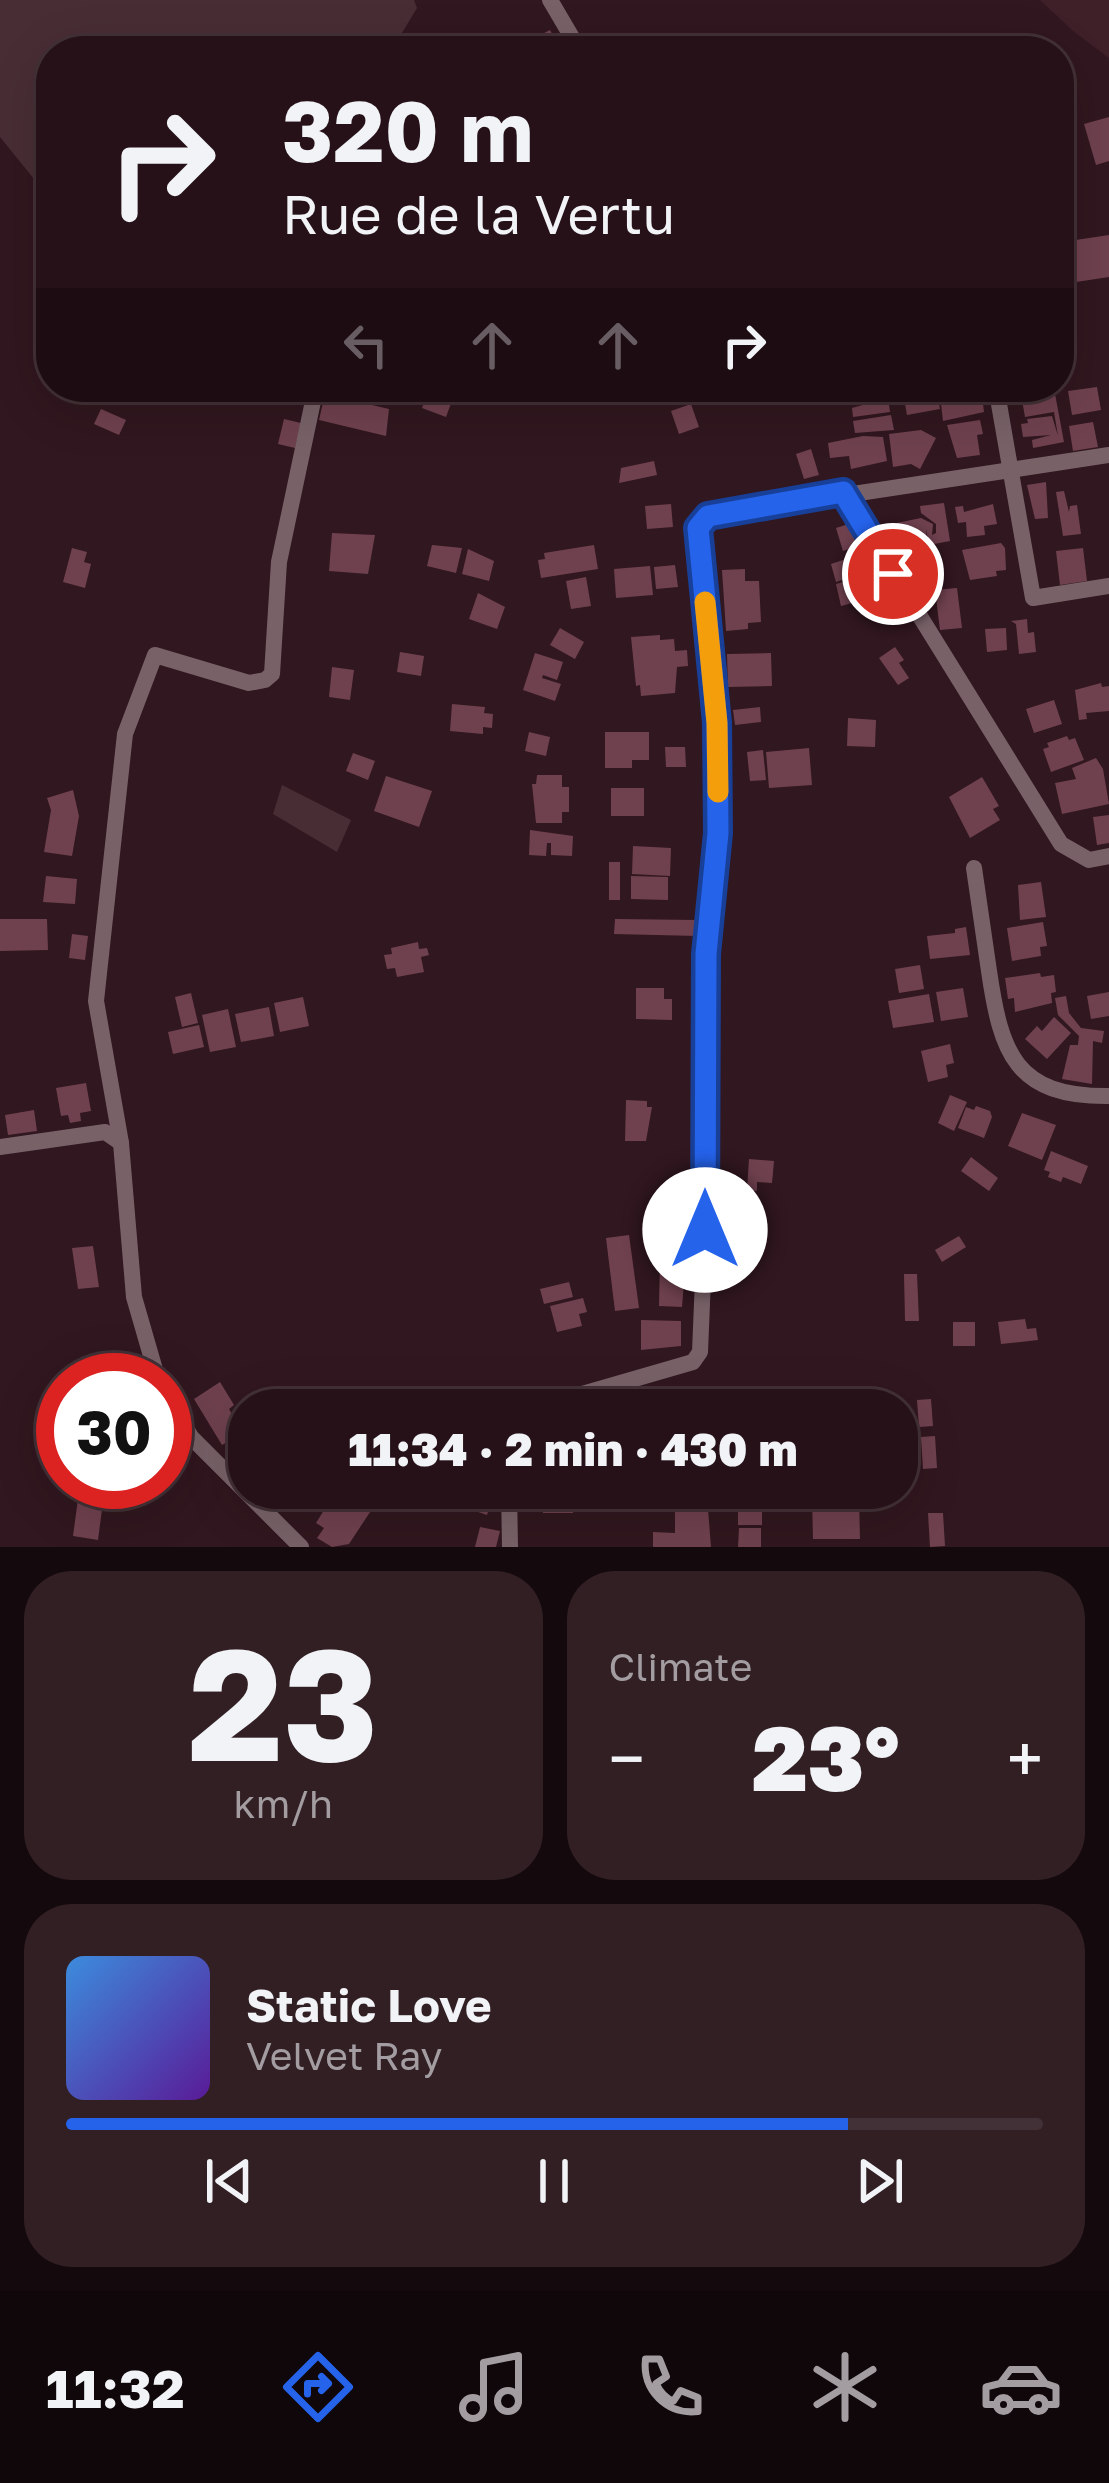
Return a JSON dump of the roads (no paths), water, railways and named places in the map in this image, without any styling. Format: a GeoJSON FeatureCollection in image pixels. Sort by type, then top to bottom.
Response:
{"type":"FeatureCollection","features":[{"type":"Feature","properties":{"kind":"street"},"geometry":{"type":"LineString","coordinates":[[550,0],[571,36]]}},
{"type":"Feature","properties":{"kind":"street"},"geometry":{"type":"LineString","coordinates":[[150,1353],[134,1297],[121,1143],[96,1001],[125,734],[155,655],[249,682],[272,674],[280,562],[313,402]]}},
{"type":"Feature","properties":{"kind":"street"},"geometry":{"type":"LineString","coordinates":[[998,402],[1033,598],[1109,586]]}},
{"type":"Feature","properties":{"kind":"street"},"geometry":{"type":"LineString","coordinates":[[600,1389],[693,1362],[700,1352],[706,954],[718,817],[717,723],[698,528],[708,516],[843,492],[1109,455]]}},
{"type":"Feature","properties":{"kind":"street"},"geometry":{"type":"LineString","coordinates":[[843,492],[1061,844],[1089,860],[1109,856]]}},
{"type":"Feature","properties":{"kind":"street"},"geometry":{"type":"LineString","coordinates":[[974,868],[997,1028],[1010,1054],[1030,1079],[1078,1096],[1109,1096]]}},
{"type":"Feature","properties":{"kind":"street"},"geometry":{"type":"LineString","coordinates":[[0,1147],[105,1132],[121,1143]]}},
{"type":"Feature","properties":{"kind":"street"},"geometry":{"type":"LineString","coordinates":[[192,1438],[301,1547]]}},
{"type":"Feature","properties":{"kind":"street"},"geometry":{"type":"LineString","coordinates":[[509,1509],[510,1547]]}}]}
